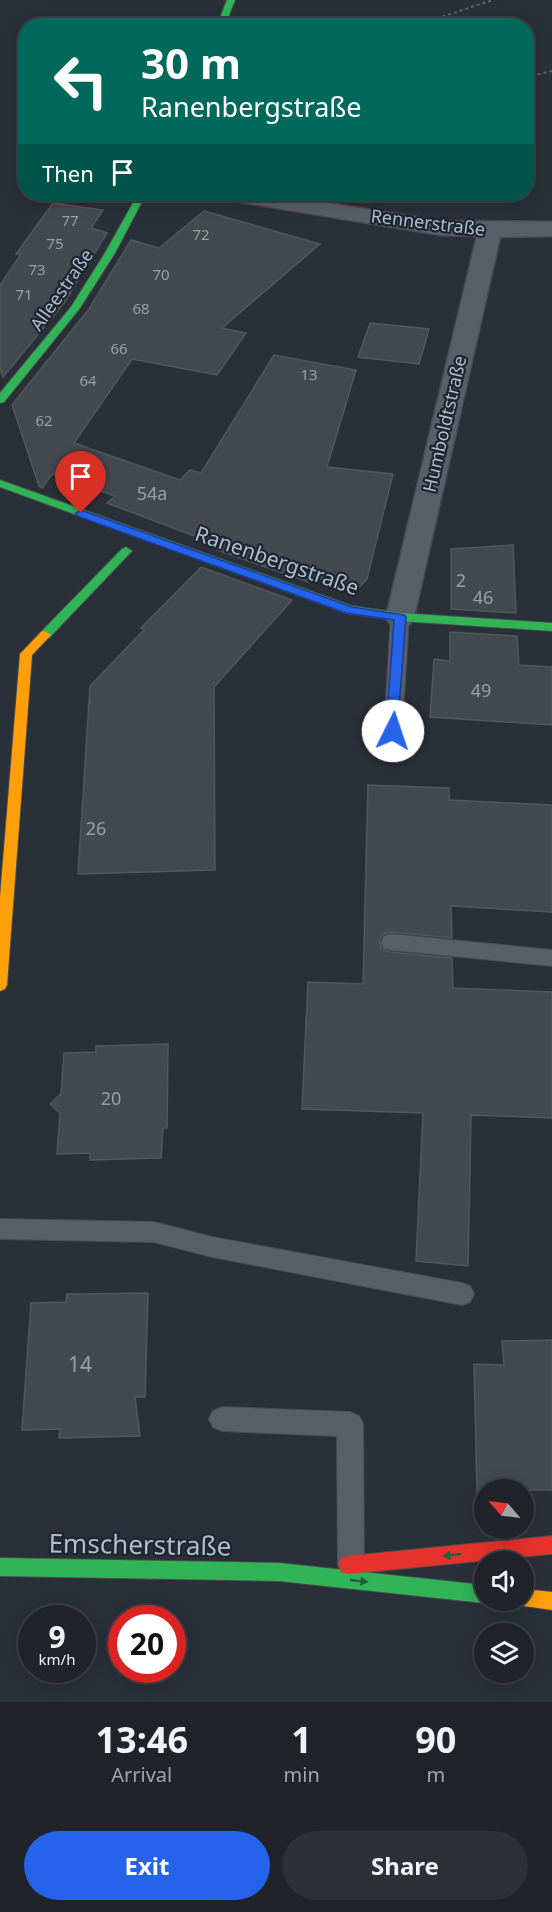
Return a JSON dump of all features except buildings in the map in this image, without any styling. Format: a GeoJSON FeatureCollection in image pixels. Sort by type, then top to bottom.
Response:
{"type":"FeatureCollection","features":[{"type":"Feature","properties":{"kind":"street"},"geometry":{"type":"LineString","coordinates":[[224,18],[231,0]]}},
{"type":"Feature","properties":{"kind":"street","name":"Alleestraße"},"geometry":{"type":"LineString","coordinates":[[0,400],[75,308],[110,254],[138,201]]}},
{"type":"Feature","properties":{"kind":"street","name":"Rennerstraße"},"geometry":{"type":"LineString","coordinates":[[277,201],[441,228],[552,229]]}},
{"type":"Feature","properties":{"kind":"street","name":"Humboldtstraße"},"geometry":{"type":"LineString","coordinates":[[400,617],[490,230]]}},
{"type":"Feature","properties":{"kind":"street","name":"Ranenbergstraße"},"geometry":{"type":"LineString","coordinates":[[0,483],[350,610],[400,617],[552,627]]}},
{"type":"Feature","properties":{"kind":"street"},"geometry":{"type":"LineString","coordinates":[[0,985],[7,800],[26,654],[126,552]]}},
{"type":"Feature","properties":{"kind":"street","name":"Emscherstraße"},"geometry":{"type":"LineString","coordinates":[[279,1572],[552,1545]]}},
{"type":"Feature","properties":{"kind":"street","name":"Emscherstraße"},"geometry":{"type":"LineString","coordinates":[[0,1567],[279,1572],[474,1593]]}},
{"type":"Feature","properties":{"kind":"street"},"geometry":{"type":"LineString","coordinates":[[534,1599],[552,1601]]}},
{"type":"Feature","properties":{"kind":"lane"},"geometry":{"type":"LineString","coordinates":[[393,731],[400,617]]}},
{"type":"Feature","properties":{"kind":"lane"},"geometry":{"type":"LineString","coordinates":[[391,942],[552,958]]}},
{"type":"Feature","properties":{"kind":"lane"},"geometry":{"type":"LineString","coordinates":[[0,1228],[154,1232],[212,1247],[462,1294]]}},
{"type":"Feature","properties":{"kind":"lane"},"geometry":{"type":"LineString","coordinates":[[222,1419],[350,1424],[351,1565]]}},
{"type":"Feature","properties":{"kind":"path"},"geometry":{"type":"LineString","coordinates":[[438,18],[493,0]]}},
{"type":"Feature","properties":{"kind":"path"},"geometry":{"type":"LineString","coordinates":[[534,75],[552,70]]}},
{"type":"Feature","properties":{"kind":"traffic: fast"},"geometry":{"type":"LineString","coordinates":[[224,18],[231,0]]}},
{"type":"Feature","properties":{"kind":"traffic: fast"},"geometry":{"type":"LineString","coordinates":[[0,400],[75,308],[110,253],[138,201]]}},
{"type":"Feature","properties":{"kind":"traffic: fast"},"geometry":{"type":"LineString","coordinates":[[0,483],[350,610],[400,617],[552,627]]}},
{"type":"Feature","properties":{"kind":"traffic: fast"},"geometry":{"type":"LineString","coordinates":[[45,635],[126,551]]}},
{"type":"Feature","properties":{"kind":"traffic: fast"},"geometry":{"type":"LineString","coordinates":[[0,1567],[279,1572],[474,1593]]}},
{"type":"Feature","properties":{"kind":"traffic: slow"},"geometry":{"type":"LineString","coordinates":[[0,985],[26,654],[45,635]]}},
{"type":"Feature","properties":{"kind":"traffic: slow"},"geometry":{"type":"LineString","coordinates":[[534,1599],[552,1601]]}},
{"type":"Feature","properties":{"kind":"traffic: jam"},"geometry":{"type":"LineString","coordinates":[[348,1565],[552,1545]]}},
{"type":"Feature","properties":{"kind":"route"},"geometry":{"type":"LineString","coordinates":[[81,513],[350,610],[400,617],[393,731]]}}]}
